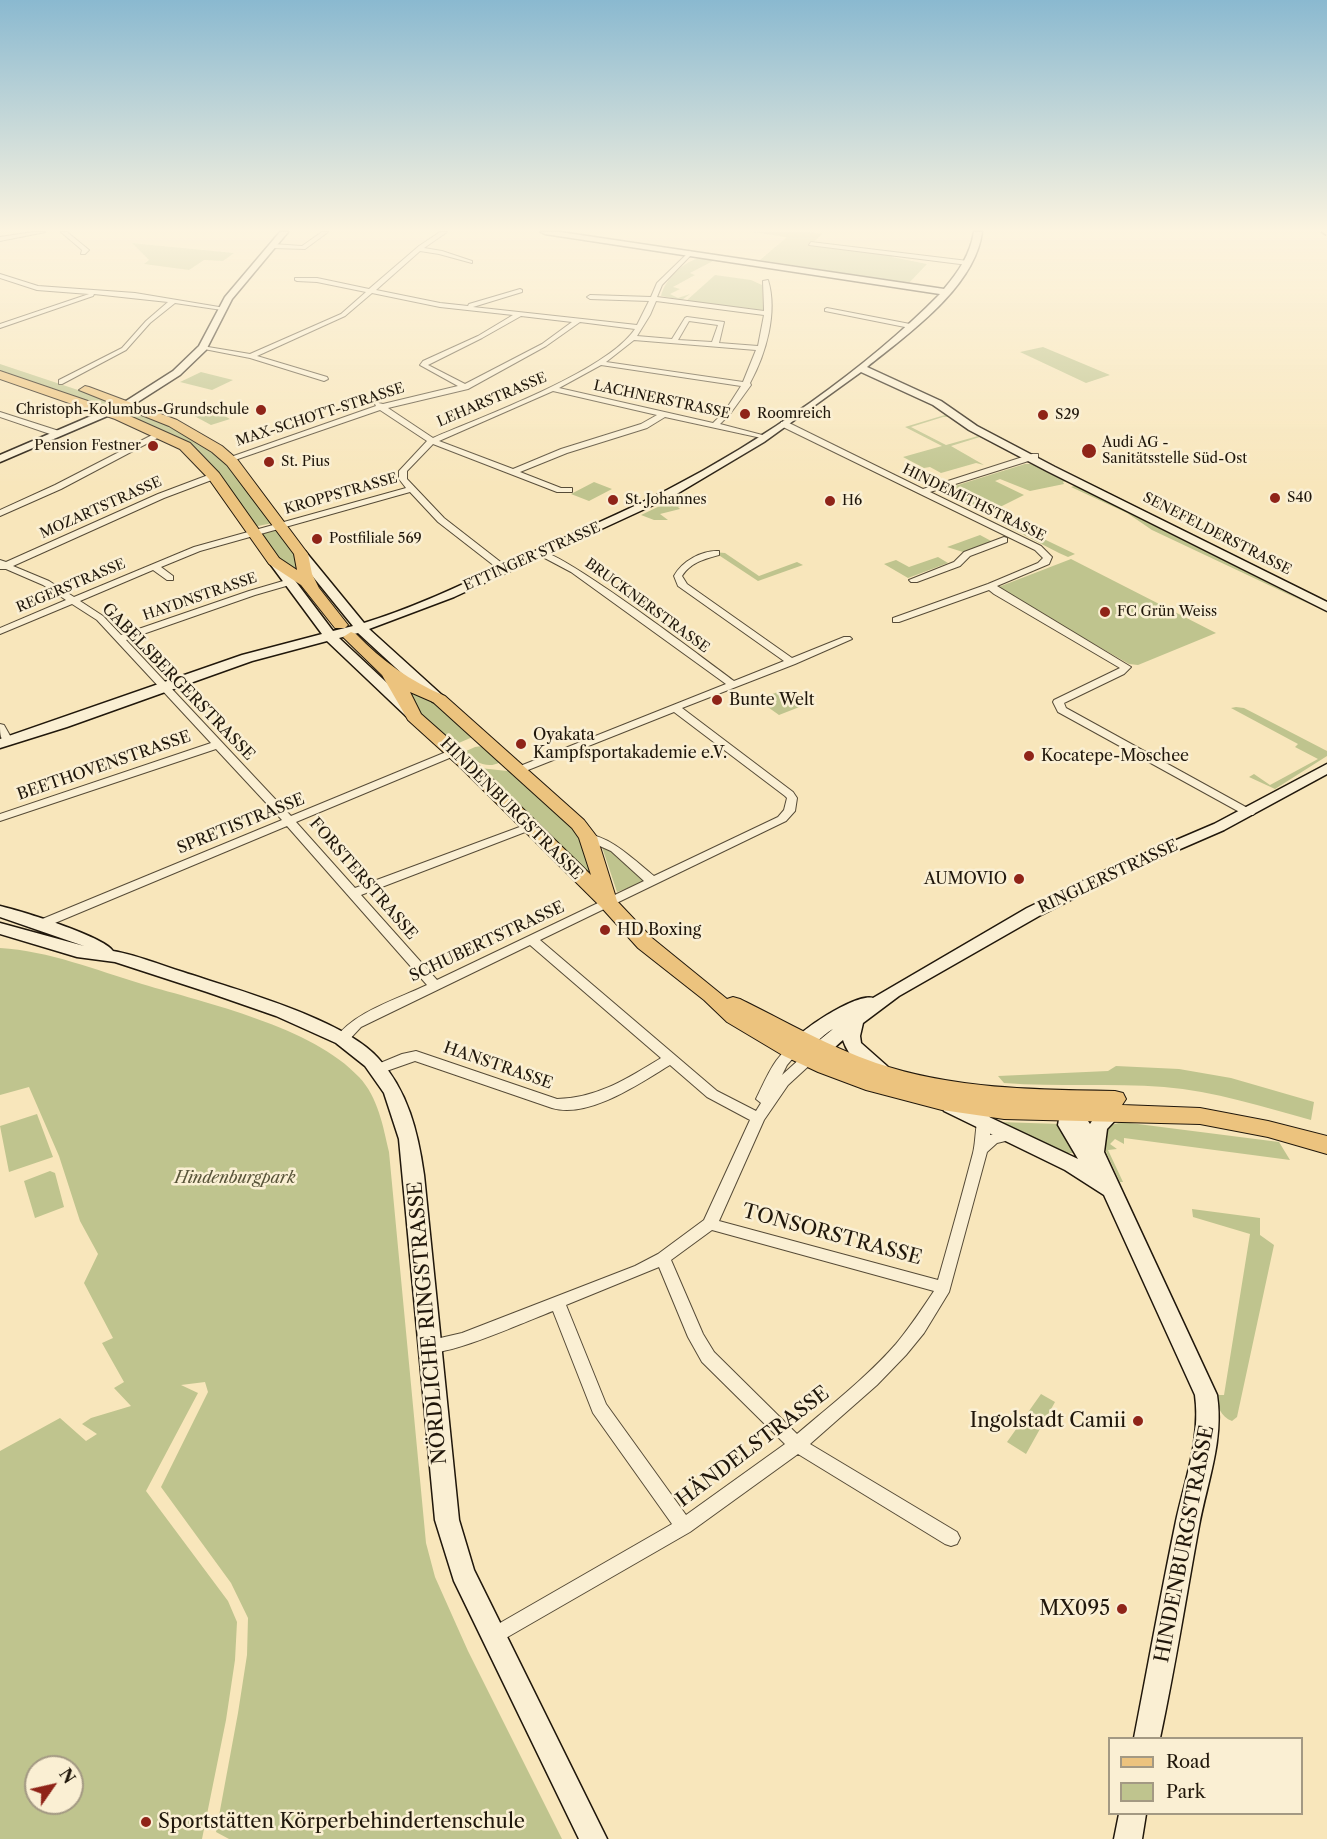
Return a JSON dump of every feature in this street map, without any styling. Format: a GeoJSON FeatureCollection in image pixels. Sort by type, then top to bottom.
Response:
{"type":"FeatureCollection","features":[{"type":"Feature","properties":{"kind":"main road"},"geometry":{"type":"LineString","coordinates":[[0,375],[108,412],[185,446],[214,476],[274,561],[297,575],[314,590]]}},
{"type":"Feature","properties":{"kind":"main road"},"geometry":{"type":"LineString","coordinates":[[57,381],[126,404],[190,431],[229,459],[301,554],[305,574],[314,590],[345,631]]}},
{"type":"Feature","properties":{"kind":"main road","name":"HINDENBURGSTRASSE"},"geometry":{"type":"LineString","coordinates":[[345,631],[390,675],[401,690],[414,716],[461,758],[651,948],[711,995],[804,1054],[874,1084],[942,1102],[1004,1111],[1114,1112],[1200,1116],[1281,1126]]}},
{"type":"Feature","properties":{"kind":"main road","name":"HINDENBURGSTRASSE"},"geometry":{"type":"LineString","coordinates":[[390,675],[416,690],[439,699],[568,813],[588,837],[608,903]]}},
{"type":"Feature","properties":{"kind":"main road"},"geometry":{"type":"LineString","coordinates":[[461,758],[484,739]]}},
{"type":"Feature","properties":{"kind":"main road"},"geometry":{"type":"LineString","coordinates":[[461,758],[519,770]]}},
{"type":"Feature","properties":{"kind":"main road","name":"HINDENBURGSTRASSE"},"geometry":{"type":"LineString","coordinates":[[804,1054],[965,1092],[1035,1098],[1206,1104],[1281,1126]]}},
{"type":"Feature","properties":{"kind":"main road"},"geometry":{"type":"LineString","coordinates":[[1281,1126],[1327,1133]]}},
{"type":"Feature","properties":{"kind":"main road"},"geometry":{"type":"LineString","coordinates":[[1281,1126],[1327,1145]]}},
{"type":"Feature","properties":{"kind":"street"},"geometry":{"type":"LineString","coordinates":[[0,326],[24,318]]}},
{"type":"Feature","properties":{"kind":"street"},"geometry":{"type":"LineString","coordinates":[[57,381],[124,349],[153,318]]}},
{"type":"Feature","properties":{"kind":"street"},"geometry":{"type":"LineString","coordinates":[[0,459],[126,404],[165,382],[202,348],[218,318]]}},
{"type":"Feature","properties":{"kind":"street"},"geometry":{"type":"LineString","coordinates":[[251,356],[337,318]]}},
{"type":"Feature","properties":{"kind":"street"},"geometry":{"type":"LineString","coordinates":[[465,387],[424,365],[513,318]]}},
{"type":"Feature","properties":{"kind":"street"},"geometry":{"type":"LineString","coordinates":[[558,318],[639,327]]}},
{"type":"Feature","properties":{"kind":"street","name":"LEHARSTRASSE"},"geometry":{"type":"LineString","coordinates":[[411,489],[403,479],[403,471],[432,441],[552,389],[600,363],[632,338],[645,318]]}},
{"type":"Feature","properties":{"kind":"street"},"geometry":{"type":"LineString","coordinates":[[715,425],[729,412],[747,385],[760,348],[766,318]]}},
{"type":"Feature","properties":{"kind":"street"},"geometry":{"type":"LineString","coordinates":[[868,318],[910,326]]}},
{"type":"Feature","properties":{"kind":"street","name":"ETTINGER STRASSE"},"geometry":{"type":"LineString","coordinates":[[4,742],[274,649],[406,613],[542,553],[680,487],[766,436],[861,368],[918,318]]}},
{"type":"Feature","properties":{"kind":"street"},"geometry":{"type":"LineString","coordinates":[[674,341],[687,319],[722,323],[715,345]]}},
{"type":"Feature","properties":{"kind":"street","name":"MAX-SCHOTT-STRASSE"},"geometry":{"type":"LineString","coordinates":[[229,459],[378,405],[465,387],[544,345],[579,320]]}},
{"type":"Feature","properties":{"kind":"street"},"geometry":{"type":"LineString","coordinates":[[632,338],[760,348]]}},
{"type":"Feature","properties":{"kind":"street"},"geometry":{"type":"LineString","coordinates":[[202,348],[251,356],[324,379]]}},
{"type":"Feature","properties":{"kind":"street"},"geometry":{"type":"LineString","coordinates":[[600,363],[747,385]]}},
{"type":"Feature","properties":{"kind":"street","name":"SENEFELDERSTRASSE"},"geometry":{"type":"LineString","coordinates":[[861,368],[877,373],[1032,457],[1327,607]]}},
{"type":"Feature","properties":{"kind":"street","name":"LACHNERSTRASSE"},"geometry":{"type":"LineString","coordinates":[[552,389],[766,436]]}},
{"type":"Feature","properties":{"kind":"street"},"geometry":{"type":"LineString","coordinates":[[378,405],[432,441],[560,490],[569,490]]}},
{"type":"Feature","properties":{"kind":"street"},"geometry":{"type":"LineString","coordinates":[[0,414],[56,433]]}},
{"type":"Feature","properties":{"kind":"street"},"geometry":{"type":"LineString","coordinates":[[513,472],[564,450],[644,426],[662,415]]}},
{"type":"Feature","properties":{"kind":"street","name":"HINDEMITHSTRASSE"},"geometry":{"type":"LineString","coordinates":[[781,426],[913,488],[925,491],[1038,548],[1048,557],[1041,565],[991,586],[896,620]]}},
{"type":"Feature","properties":{"kind":"street"},"geometry":{"type":"LineString","coordinates":[[0,513],[58,487],[161,434]]}},
{"type":"Feature","properties":{"kind":"street"},"geometry":{"type":"LineString","coordinates":[[925,491],[1032,457]]}},
{"type":"Feature","properties":{"kind":"street","name":"MOZARTSTRASSE"},"geometry":{"type":"LineString","coordinates":[[2,566],[160,496],[214,476]]}},
{"type":"Feature","properties":{"kind":"street"},"geometry":{"type":"LineString","coordinates":[[411,489],[441,520],[504,569]]}},
{"type":"Feature","properties":{"kind":"street","name":"KROPPSTRASSE"},"geometry":{"type":"LineString","coordinates":[[279,526],[411,489]]}},
{"type":"Feature","properties":{"kind":"street","name":"REGERSTRASSE"},"geometry":{"type":"LineString","coordinates":[[0,631],[197,549],[279,526]]}},
{"type":"Feature","properties":{"kind":"street"},"geometry":{"type":"LineString","coordinates":[[914,580],[957,564],[958,558],[1004,540]]}},
{"type":"Feature","properties":{"kind":"street","name":"BRUCKNERSTRASSE"},"geometry":{"type":"LineString","coordinates":[[542,553],[574,570],[734,685]]}},
{"type":"Feature","properties":{"kind":"street"},"geometry":{"type":"LineString","coordinates":[[716,553],[693,560],[681,568],[678,576],[683,586],[792,662]]}},
{"type":"Feature","properties":{"kind":"street"},"geometry":{"type":"LineString","coordinates":[[301,554],[345,631]]}},
{"type":"Feature","properties":{"kind":"street"},"geometry":{"type":"LineString","coordinates":[[274,561],[290,582],[345,631]]}},
{"type":"Feature","properties":{"kind":"street","name":"GABELSBERGERSTRASSE"},"geometry":{"type":"LineString","coordinates":[[2,566],[46,584],[99,618],[290,822]]}},
{"type":"Feature","properties":{"kind":"street"},"geometry":{"type":"LineString","coordinates":[[153,566],[170,578]]}},
{"type":"Feature","properties":{"kind":"street","name":"HAYDNSTRASSE"},"geometry":{"type":"LineString","coordinates":[[120,639],[252,592],[290,582]]}},
{"type":"Feature","properties":{"kind":"street"},"geometry":{"type":"LineString","coordinates":[[991,586],[997,592],[1126,667],[1121,672],[1058,702],[1062,710],[1249,813]]}},
{"type":"Feature","properties":{"kind":"street","name":"HINDENBURGSTRASSE"},"geometry":{"type":"LineString","coordinates":[[345,631],[386,654],[439,699]]}},
{"type":"Feature","properties":{"kind":"street","name":"HINDENBURGSTRASSE"},"geometry":{"type":"LineString","coordinates":[[345,631],[414,716]]}},
{"type":"Feature","properties":{"kind":"street"},"geometry":{"type":"LineString","coordinates":[[519,770],[847,639]]}},
{"type":"Feature","properties":{"kind":"street","name":"SCHUBERTSTRASSE"},"geometry":{"type":"LineString","coordinates":[[342,1039],[356,1023],[782,819],[789,811],[792,798],[782,787],[675,708]]}},
{"type":"Feature","properties":{"kind":"street"},"geometry":{"type":"LineString","coordinates":[[0,727],[4,742]]}},
{"type":"Feature","properties":{"kind":"street","name":"BEETHOVENSTRASSE"},"geometry":{"type":"LineString","coordinates":[[0,818],[219,744]]}},
{"type":"Feature","properties":{"kind":"street","name":"SPRETISTRASSE"},"geometry":{"type":"LineString","coordinates":[[39,925],[290,822],[461,758]]}},
{"type":"Feature","properties":{"kind":"street","name":"RINGLERSTRASSE"},"geometry":{"type":"LineString","coordinates":[[804,1054],[893,992],[1050,903],[1249,813],[1327,768]]}},
{"type":"Feature","properties":{"kind":"street","name":"FORSTERSTRASSE"},"geometry":{"type":"LineString","coordinates":[[290,822],[434,985]]}},
{"type":"Feature","properties":{"kind":"street"},"geometry":{"type":"LineString","coordinates":[[354,893],[529,827]]}},
{"type":"Feature","properties":{"kind":"street"},"geometry":{"type":"LineString","coordinates":[[588,837],[615,849],[652,881]]}},
{"type":"Feature","properties":{"kind":"street","name":"NÖRDLICHE RINGSTRASSE"},"geometry":{"type":"LineString","coordinates":[[0,911],[87,941],[117,957],[282,1012],[342,1039],[378,1069],[393,1091],[409,1139],[414,1175],[447,1520],[463,1574],[593,1839]]}},
{"type":"Feature","properties":{"kind":"street","name":"NÖRDLICHE RINGSTRASSE"},"geometry":{"type":"LineString","coordinates":[[4,930],[78,951],[117,957]]}},
{"type":"Feature","properties":{"kind":"street"},"geometry":{"type":"LineString","coordinates":[[531,939],[712,1094],[758,1118]]}},
{"type":"Feature","properties":{"kind":"street","name":"RINGLERSTRASSE"},"geometry":{"type":"LineString","coordinates":[[429,1347],[463,1339],[558,1304],[640,1270],[663,1258],[710,1224],[758,1118],[804,1054],[845,1012],[893,992]]}},
{"type":"Feature","properties":{"kind":"street"},"geometry":{"type":"LineString","coordinates":[[856,1019],[850,1032],[854,1050],[884,1074]]}},
{"type":"Feature","properties":{"kind":"street","name":"HANSTRASSE"},"geometry":{"type":"LineString","coordinates":[[378,1069],[406,1057],[416,1056],[557,1104],[573,1105],[587,1103],[612,1092],[670,1059]]}},
{"type":"Feature","properties":{"kind":"street","name":"HINDENBURGSTRASSE"},"geometry":{"type":"LineString","coordinates":[[1035,1098],[1059,1105],[1079,1120],[1206,1395],[1210,1412],[1210,1428],[1189,1517],[1147,1737]]}},
{"type":"Feature","properties":{"kind":"street"},"geometry":{"type":"LineString","coordinates":[[1071,1113],[1079,1104],[1090,1099]]}},
{"type":"Feature","properties":{"kind":"street","name":"HINDENBURGSTRASSE"},"geometry":{"type":"LineString","coordinates":[[942,1102],[1076,1165],[1110,1191]]}},
{"type":"Feature","properties":{"kind":"street"},"geometry":{"type":"LineString","coordinates":[[1096,1154],[1095,1129],[1101,1121],[1114,1112]]}},
{"type":"Feature","properties":{"kind":"street","name":"HINDENBURGSTRASSE"},"geometry":{"type":"LineString","coordinates":[[1071,1113],[1066,1121],[1069,1130],[1110,1191]]}},
{"type":"Feature","properties":{"kind":"street","name":"HÄNDELSTRASSE"},"geometry":{"type":"LineString","coordinates":[[492,1637],[684,1526],[797,1445],[871,1380],[900,1350],[918,1328],[944,1288],[981,1149],[984,1120]]}},
{"type":"Feature","properties":{"kind":"street"},"geometry":{"type":"LineString","coordinates":[[981,1149],[993,1138],[1009,1135]]}},
{"type":"Feature","properties":{"kind":"street","name":"TONSORSTRASSE"},"geometry":{"type":"LineString","coordinates":[[710,1224],[944,1288]]}},
{"type":"Feature","properties":{"kind":"street"},"geometry":{"type":"LineString","coordinates":[[663,1258],[696,1337],[708,1357],[797,1445],[951,1538]]}},
{"type":"Feature","properties":{"kind":"street"},"geometry":{"type":"LineString","coordinates":[[558,1304],[599,1408],[684,1526]]}},
{"type":"Feature","properties":{"kind":"street"},"geometry":{"type":"LineString","coordinates":[[1128,1839],[1133,1815]]}},
{"type":"Feature","properties":{"kind":"green space"},"geometry":{"type":"Polygon","coordinates":[[[1043,347],[1110,375],[1086,383],[1020,352],[1043,347]]]}},
{"type":"Feature","properties":{"kind":"green space"},"geometry":{"type":"Polygon","coordinates":[[[0,364],[111,401],[98,407],[0,373],[0,364]]]}},
{"type":"Feature","properties":{"kind":"green space"},"geometry":{"type":"Polygon","coordinates":[[[201,372],[233,380],[212,390],[180,382],[201,372]]]}},
{"type":"Feature","properties":{"kind":"green space"},"geometry":{"type":"Polygon","coordinates":[[[207,406],[230,419],[211,425],[187,412],[207,406]]]}},
{"type":"Feature","properties":{"kind":"green space"},"geometry":{"type":"Polygon","coordinates":[[[135,410],[183,430],[228,463],[273,523],[253,527],[190,448],[125,416],[135,410]]]}},
{"type":"Feature","properties":{"kind":"green space"},"geometry":{"type":"Polygon","coordinates":[[[948,414],[951,417],[943,417],[911,427],[946,445],[980,437],[951,446],[984,465],[976,463],[941,473],[930,467],[924,468],[903,457],[942,446],[905,427],[948,414]]]}},
{"type":"Feature","properties":{"kind":"green space"},"geometry":{"type":"Polygon","coordinates":[[[1031,464],[1068,480],[1063,482],[1064,484],[1030,491],[1000,479],[995,481],[1024,495],[988,513],[942,490],[1031,464]]]}},
{"type":"Feature","properties":{"kind":"green space"},"geometry":{"type":"Polygon","coordinates":[[[594,482],[612,489],[589,501],[571,494],[594,482]]]}},
{"type":"Feature","properties":{"kind":"green space"},"geometry":{"type":"Polygon","coordinates":[[[1077,485],[1311,605],[1152,530],[1127,513],[1071,487],[1077,485]]]}},
{"type":"Feature","properties":{"kind":"green space"},"geometry":{"type":"Polygon","coordinates":[[[687,493],[692,497],[689,503],[678,507],[680,509],[660,514],[668,520],[654,520],[641,515],[687,493]]]}},
{"type":"Feature","properties":{"kind":"green space"},"geometry":{"type":"Polygon","coordinates":[[[998,517],[1075,554],[1068,557],[1059,553],[993,519],[998,517]]]}},
{"type":"Feature","properties":{"kind":"green space"},"geometry":{"type":"Polygon","coordinates":[[[279,529],[295,552],[301,573],[280,559],[261,534],[279,529]]]}},
{"type":"Feature","properties":{"kind":"green space"},"geometry":{"type":"Polygon","coordinates":[[[980,535],[993,542],[963,552],[947,547],[980,535]]]}},
{"type":"Feature","properties":{"kind":"green space"},"geometry":{"type":"Polygon","coordinates":[[[714,552],[725,553],[759,576],[797,562],[803,565],[758,581],[714,552]]]}},
{"type":"Feature","properties":{"kind":"green space"},"geometry":{"type":"Polygon","coordinates":[[[938,557],[948,563],[908,578],[884,564],[896,560],[909,567],[938,557]]]}},
{"type":"Feature","properties":{"kind":"green space","name":"FC Grün Weiss"},"geometry":{"type":"Polygon","coordinates":[[[1071,559],[1216,633],[1138,665],[1129,664],[996,588],[1071,559]]]}},
{"type":"Feature","properties":{"kind":"green space"},"geometry":{"type":"Polygon","coordinates":[[[406,687],[433,701],[475,736],[454,745],[417,711],[406,687]]]}},
{"type":"Feature","properties":{"kind":"green space"},"geometry":{"type":"Polygon","coordinates":[[[780,691],[802,706],[779,715],[758,700],[780,691]]]}},
{"type":"Feature","properties":{"kind":"green space"},"geometry":{"type":"Polygon","coordinates":[[[1231,708],[1244,708],[1327,751],[1327,756],[1275,789],[1249,777],[1254,774],[1270,785],[1318,759],[1295,747],[1298,744],[1231,708]]]}},
{"type":"Feature","properties":{"kind":"green space"},"geometry":{"type":"Polygon","coordinates":[[[482,746],[500,762],[486,765],[464,752],[482,746]]]}},
{"type":"Feature","properties":{"kind":"green space"},"geometry":{"type":"Polygon","coordinates":[[[480,768],[516,772],[574,825],[598,884],[480,768]]]}},
{"type":"Feature","properties":{"kind":"green space"},"geometry":{"type":"Polygon","coordinates":[[[602,847],[615,853],[644,880],[642,883],[617,892],[602,847]]]}},
{"type":"Feature","properties":{"kind":"green space","name":"Hindenburgpark"},"geometry":{"type":"Polygon","coordinates":[[[0,948],[36,953],[72,962],[257,1019],[315,1044],[339,1059],[365,1085],[379,1112],[389,1152],[426,1543],[435,1577],[468,1651],[562,1839],[229,1839],[216,1832],[247,1655],[248,1618],[231,1583],[161,1487],[208,1392],[205,1382],[181,1385],[198,1393],[146,1491],[228,1601],[237,1622],[235,1660],[226,1720],[202,1839],[0,1839],[0,1451],[60,1418],[86,1441],[97,1434],[82,1424],[91,1418],[131,1406],[114,1388],[124,1382],[102,1343],[113,1338],[84,1283],[98,1254],[80,1221],[59,1156],[29,1087],[0,1095],[0,948]]]}},
{"type":"Feature","properties":{"kind":"green space"},"geometry":{"type":"Polygon","coordinates":[[[1116,1066],[1179,1069],[1231,1078],[1314,1102],[1311,1120],[1239,1100],[1183,1089],[1004,1083],[998,1076],[1108,1071],[1116,1066]]]}},
{"type":"Feature","properties":{"kind":"green space"},"geometry":{"type":"Polygon","coordinates":[[[37,1114],[53,1157],[9,1172],[0,1126],[37,1114]]]}},
{"type":"Feature","properties":{"kind":"green space"},"geometry":{"type":"Polygon","coordinates":[[[999,1122],[1061,1124],[1078,1153],[1064,1153],[999,1122]]]}},
{"type":"Feature","properties":{"kind":"green space"},"geometry":{"type":"Polygon","coordinates":[[[1122,1122],[1279,1142],[1290,1160],[1124,1138],[1124,1144],[1115,1139],[1110,1144],[1117,1149],[1108,1150],[1123,1182],[1120,1182],[1102,1143],[1108,1126],[1122,1122]]]}},
{"type":"Feature","properties":{"kind":"green space"},"geometry":{"type":"Polygon","coordinates":[[[50,1171],[55,1173],[64,1207],[35,1218],[24,1181],[50,1171]]]}},
{"type":"Feature","properties":{"kind":"green space"},"geometry":{"type":"Polygon","coordinates":[[[1192,1209],[1260,1218],[1260,1235],[1274,1245],[1237,1417],[1232,1421],[1222,1414],[1213,1395],[1224,1395],[1250,1234],[1193,1217],[1192,1209]]]}},
{"type":"Feature","properties":{"kind":"green space"},"geometry":{"type":"Polygon","coordinates":[[[1041,1394],[1055,1402],[1026,1454],[1007,1442],[1041,1394]]]}},
{"type":"Feature","properties":{"kind":"place","name":"Christoph-Kolumbus-Grundschule"},"geometry":{"type":"Point","coordinates":[261,410]}},
{"type":"Feature","properties":{"kind":"place","name":"Roomreich"},"geometry":{"type":"Point","coordinates":[745,414]}},
{"type":"Feature","properties":{"kind":"place","name":"S29"},"geometry":{"type":"Point","coordinates":[1043,415]}},
{"type":"Feature","properties":{"kind":"place","name":"Pension Festner"},"geometry":{"type":"Point","coordinates":[153,446]}},
{"type":"Feature","properties":{"kind":"place","name":"Audi AG - Sanitätsstelle Süd-Ost"},"geometry":{"type":"Point","coordinates":[1089,451]}},
{"type":"Feature","properties":{"kind":"place","name":"St. Pius"},"geometry":{"type":"Point","coordinates":[269,462]}},
{"type":"Feature","properties":{"kind":"place","name":"S40"},"geometry":{"type":"Point","coordinates":[1275,498]}},
{"type":"Feature","properties":{"kind":"place","name":"St. Johannes"},"geometry":{"type":"Point","coordinates":[613,500]}},
{"type":"Feature","properties":{"kind":"place","name":"H6"},"geometry":{"type":"Point","coordinates":[830,501]}},
{"type":"Feature","properties":{"kind":"place","name":"Postfiliale 569"},"geometry":{"type":"Point","coordinates":[317,539]}},
{"type":"Feature","properties":{"kind":"place","name":"FC Grün Weiss"},"geometry":{"type":"Point","coordinates":[1105,612]}},
{"type":"Feature","properties":{"kind":"place","name":"Bunte Welt"},"geometry":{"type":"Point","coordinates":[717,700]}},
{"type":"Feature","properties":{"kind":"place","name":"Oyakata Kampfsportakademie e.V."},"geometry":{"type":"Point","coordinates":[521,744]}},
{"type":"Feature","properties":{"kind":"place","name":"Kocatepe-Moschee"},"geometry":{"type":"Point","coordinates":[1029,756]}},
{"type":"Feature","properties":{"kind":"place","name":"AUMOVIO"},"geometry":{"type":"Point","coordinates":[1019,879]}},
{"type":"Feature","properties":{"kind":"place","name":"HD Boxing"},"geometry":{"type":"Point","coordinates":[605,930]}},
{"type":"Feature","properties":{"kind":"place","name":"Ingolstadt Camii"},"geometry":{"type":"Point","coordinates":[1138,1421]}},
{"type":"Feature","properties":{"kind":"place","name":"MX095"},"geometry":{"type":"Point","coordinates":[1122,1609]}},
{"type":"Feature","properties":{"kind":"place","name":"Sportstätten Körperbehindertenschule"},"geometry":{"type":"Point","coordinates":[146,1822]}}]}
